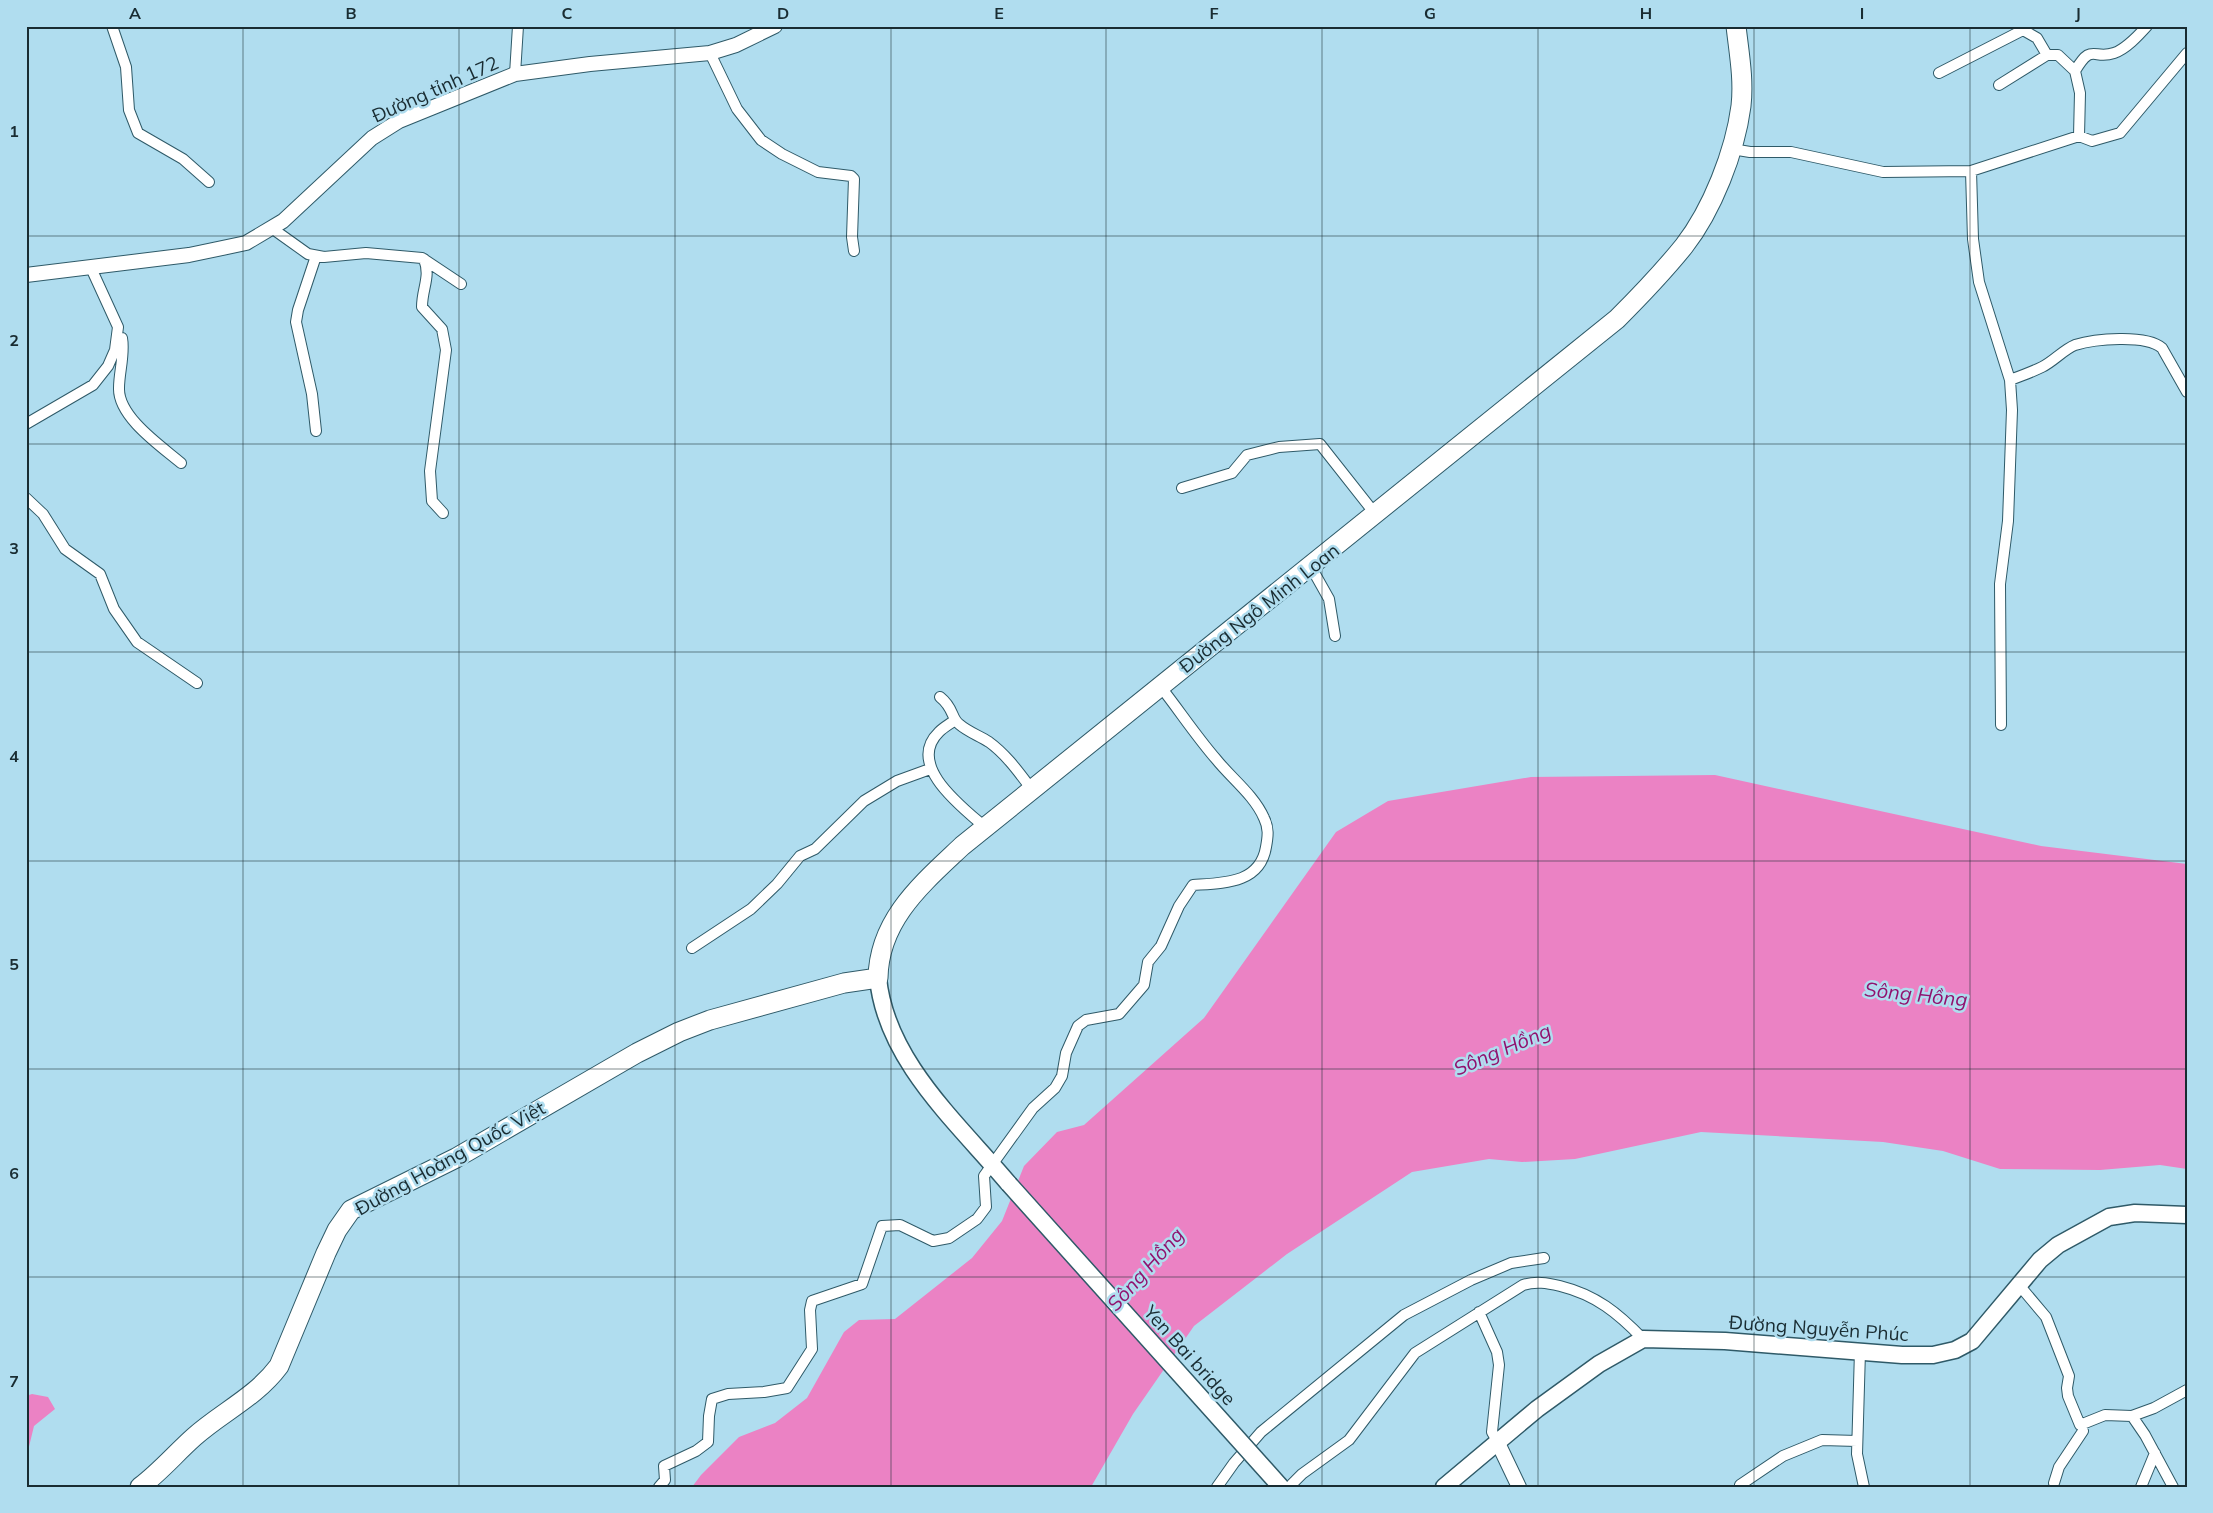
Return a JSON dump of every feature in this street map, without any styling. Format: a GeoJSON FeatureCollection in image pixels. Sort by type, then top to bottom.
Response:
{"type":"FeatureCollection","features":[{"type":"Feature","properties":{"kind":"highway","name":"Đường Ngô Minh Loan"},"geometry":{"type":"LineString","coordinates":[[878,978],[882,945],[894,922],[917,888],[986,828],[1160,686],[1376,515],[1617,319],[1653,282],[1685,245],[1704,213],[1732,149],[1740,106],[1742,78],[1736,26]]}},
{"type":"Feature","properties":{"kind":"highway","name":"Đường Hoàng Quốc Việt"},"geometry":{"type":"LineString","coordinates":[[140,1487],[195,1436],[248,1398],[268,1380],[279,1366],[337,1230],[352,1210],[456,1158],[637,1053],[679,1032],[710,1020],[844,983],[878,978]]}},
{"type":"Feature","properties":{"kind":"main road","name":"Đường tỉnh 172"},"geometry":{"type":"LineString","coordinates":[[26,274],[91,268],[231,248],[246,243],[273,229],[372,138],[388,127],[515,74],[590,64],[710,53],[775,26]]}},
{"type":"Feature","properties":{"kind":"main road","name":"Đường Ngô Minh Loan"},"geometry":{"type":"LineString","coordinates":[[878,978],[880,1002],[889,1026],[908,1062],[1009,1184]]}},
{"type":"Feature","properties":{"kind":"main road","name":"Yen Bai bridge"},"geometry":{"type":"LineString","coordinates":[[1009,1184],[1281,1487]]}},
{"type":"Feature","properties":{"kind":"main road","name":"Đường Nguyễn Phúc"},"geometry":{"type":"LineString","coordinates":[[1643,1339],[1725,1341],[1933,1355],[1955,1350],[1972,1341],[2040,1260],[2058,1245],[2109,1217],[2135,1213],[2187,1215]]}},
{"type":"Feature","properties":{"kind":"main road"},"geometry":{"type":"LineString","coordinates":[[1444,1487],[1497,1441],[1599,1364],[1643,1339]]}},
{"type":"Feature","properties":{"kind":"main road"},"geometry":{"type":"LineString","coordinates":[[1497,1441],[1519,1487]]}},
{"type":"Feature","properties":{"kind":"street"},"geometry":{"type":"LineString","coordinates":[[112,26],[126,67],[128,110],[138,133],[183,159],[209,182]]}},
{"type":"Feature","properties":{"kind":"street"},"geometry":{"type":"LineString","coordinates":[[515,74],[518,26]]}},
{"type":"Feature","properties":{"kind":"street"},"geometry":{"type":"LineString","coordinates":[[2075,71],[2083,57],[2095,53],[2113,54],[2133,40],[2147,26]]}},
{"type":"Feature","properties":{"kind":"street"},"geometry":{"type":"LineString","coordinates":[[1939,74],[2022,30],[2037,38],[2047,55]]}},
{"type":"Feature","properties":{"kind":"street"},"geometry":{"type":"LineString","coordinates":[[710,53],[737,108],[761,140],[782,154],[818,172],[851,176],[854,179],[852,236],[854,251]]}},
{"type":"Feature","properties":{"kind":"street"},"geometry":{"type":"LineString","coordinates":[[1732,149],[1750,152],[1791,152],[1883,172],[1971,171],[2079,136],[2092,140],[2120,133],[2187,53]]}},
{"type":"Feature","properties":{"kind":"street"},"geometry":{"type":"LineString","coordinates":[[1999,85],[2047,55],[2058,55],[2075,71],[2080,93],[2079,136]]}},
{"type":"Feature","properties":{"kind":"street"},"geometry":{"type":"LineString","coordinates":[[1971,171],[1972,239],[1979,282],[2010,380],[2012,410],[2008,521],[2000,584],[2001,726]]}},
{"type":"Feature","properties":{"kind":"street"},"geometry":{"type":"LineString","coordinates":[[273,229],[301,250],[316,256],[397,254],[424,259],[461,284]]}},
{"type":"Feature","properties":{"kind":"street"},"geometry":{"type":"LineString","coordinates":[[316,256],[298,310],[296,322],[312,394],[316,431]]}},
{"type":"Feature","properties":{"kind":"street"},"geometry":{"type":"LineString","coordinates":[[424,259],[429,270],[422,296],[422,307],[442,329],[446,350],[430,471],[432,501],[443,513]]}},
{"type":"Feature","properties":{"kind":"street"},"geometry":{"type":"LineString","coordinates":[[91,268],[123,340],[119,388],[123,408],[145,432],[181,463]]}},
{"type":"Feature","properties":{"kind":"street"},"geometry":{"type":"LineString","coordinates":[[26,424],[38,419],[51,408],[82,393],[98,381],[108,366],[115,350],[118,327]]}},
{"type":"Feature","properties":{"kind":"street"},"geometry":{"type":"LineString","coordinates":[[2010,380],[2043,366],[2073,346],[2100,340],[2138,340],[2162,348],[2187,392]]}},
{"type":"Feature","properties":{"kind":"street"},"geometry":{"type":"LineString","coordinates":[[1182,488],[1232,473],[1247,455],[1279,447],[1320,444],[1376,515]]}},
{"type":"Feature","properties":{"kind":"street"},"geometry":{"type":"LineString","coordinates":[[26,498],[42,514],[65,549],[100,574],[114,610],[137,642],[197,683]]}},
{"type":"Feature","properties":{"kind":"street"},"geometry":{"type":"LineString","coordinates":[[1311,567],[1329,599],[1335,636]]}},
{"type":"Feature","properties":{"kind":"street"},"geometry":{"type":"LineString","coordinates":[[659,1487],[665,1480],[664,1466],[696,1451],[708,1442],[712,1399],[728,1394],[772,1391],[787,1388],[791,1384],[812,1349],[810,1310],[812,1301],[862,1284],[882,1226],[900,1225],[916,1235],[933,1241],[949,1238],[977,1219],[986,1207],[984,1176],[1032,1108],[1055,1088],[1062,1076],[1066,1053],[1078,1026],[1086,1020],[1119,1014],[1144,986],[1148,962],[1160,946],[1179,906],[1193,885],[1232,882],[1249,877],[1265,856],[1269,830],[1264,817],[1252,798],[1216,760],[1160,686]]}},
{"type":"Feature","properties":{"kind":"street"},"geometry":{"type":"LineString","coordinates":[[940,697],[950,704],[955,720],[1003,753],[1033,791]]}},
{"type":"Feature","properties":{"kind":"street"},"geometry":{"type":"LineString","coordinates":[[955,720],[938,733],[929,750],[930,768],[958,803],[986,828]]}},
{"type":"Feature","properties":{"kind":"street"},"geometry":{"type":"LineString","coordinates":[[692,948],[751,909],[777,884],[800,856],[815,849],[864,801],[897,781],[930,768]]}},
{"type":"Feature","properties":{"kind":"street"},"geometry":{"type":"LineString","coordinates":[[1217,1487],[1234,1463],[1261,1432],[1404,1315],[1471,1280],[1495,1270],[1511,1264],[1544,1258]]}},
{"type":"Feature","properties":{"kind":"street"},"geometry":{"type":"LineString","coordinates":[[1289,1487],[1302,1474],[1349,1440],[1414,1353],[1523,1285],[1543,1282],[1577,1290],[1598,1299],[1614,1310],[1643,1339]]}},
{"type":"Feature","properties":{"kind":"street"},"geometry":{"type":"LineString","coordinates":[[2019,1284],[2046,1316],[2069,1376],[2068,1396],[2080,1425],[2105,1415],[2132,1416],[2154,1408],[2187,1390]]}},
{"type":"Feature","properties":{"kind":"street"},"geometry":{"type":"LineString","coordinates":[[1479,1312],[1497,1352],[1499,1365],[1492,1432],[1497,1441]]}},
{"type":"Feature","properties":{"kind":"street"},"geometry":{"type":"LineString","coordinates":[[1860,1351],[1857,1454],[1864,1487]]}},
{"type":"Feature","properties":{"kind":"street"},"geometry":{"type":"LineString","coordinates":[[2132,1416],[2155,1453],[2172,1487]]}},
{"type":"Feature","properties":{"kind":"street"},"geometry":{"type":"LineString","coordinates":[[2054,1483],[2059,1467],[2083,1431]]}},
{"type":"Feature","properties":{"kind":"street"},"geometry":{"type":"LineString","coordinates":[[1740,1485],[1783,1456],[1822,1440],[1857,1441]]}},
{"type":"Feature","properties":{"kind":"street"},"geometry":{"type":"LineString","coordinates":[[2141,1487],[2155,1453]]}},
{"type":"Feature","properties":{"kind":"water","name":"Sông Hồng"},"geometry":{"type":"Polygon","coordinates":[[[1715,775],[2041,846],[2187,864],[2187,1169],[2160,1165],[2100,1170],[2000,1169],[1943,1151],[1883,1142],[1701,1132],[1575,1159],[1522,1162],[1489,1159],[1412,1172],[1287,1254],[1194,1326],[1133,1414],[1091,1487],[692,1487],[701,1475],[739,1437],[775,1423],[807,1398],[844,1332],[859,1320],[895,1319],[972,1258],[1002,1221],[1024,1166],[1057,1132],[1084,1125],[1204,1018],[1336,832],[1388,801],[1531,777],[1715,775]]]}},
{"type":"Feature","properties":{"kind":"water"},"geometry":{"type":"Polygon","coordinates":[[[32,1394],[48,1397],[55,1409],[34,1426],[26,1459],[26,1396],[32,1394]]]}}]}
